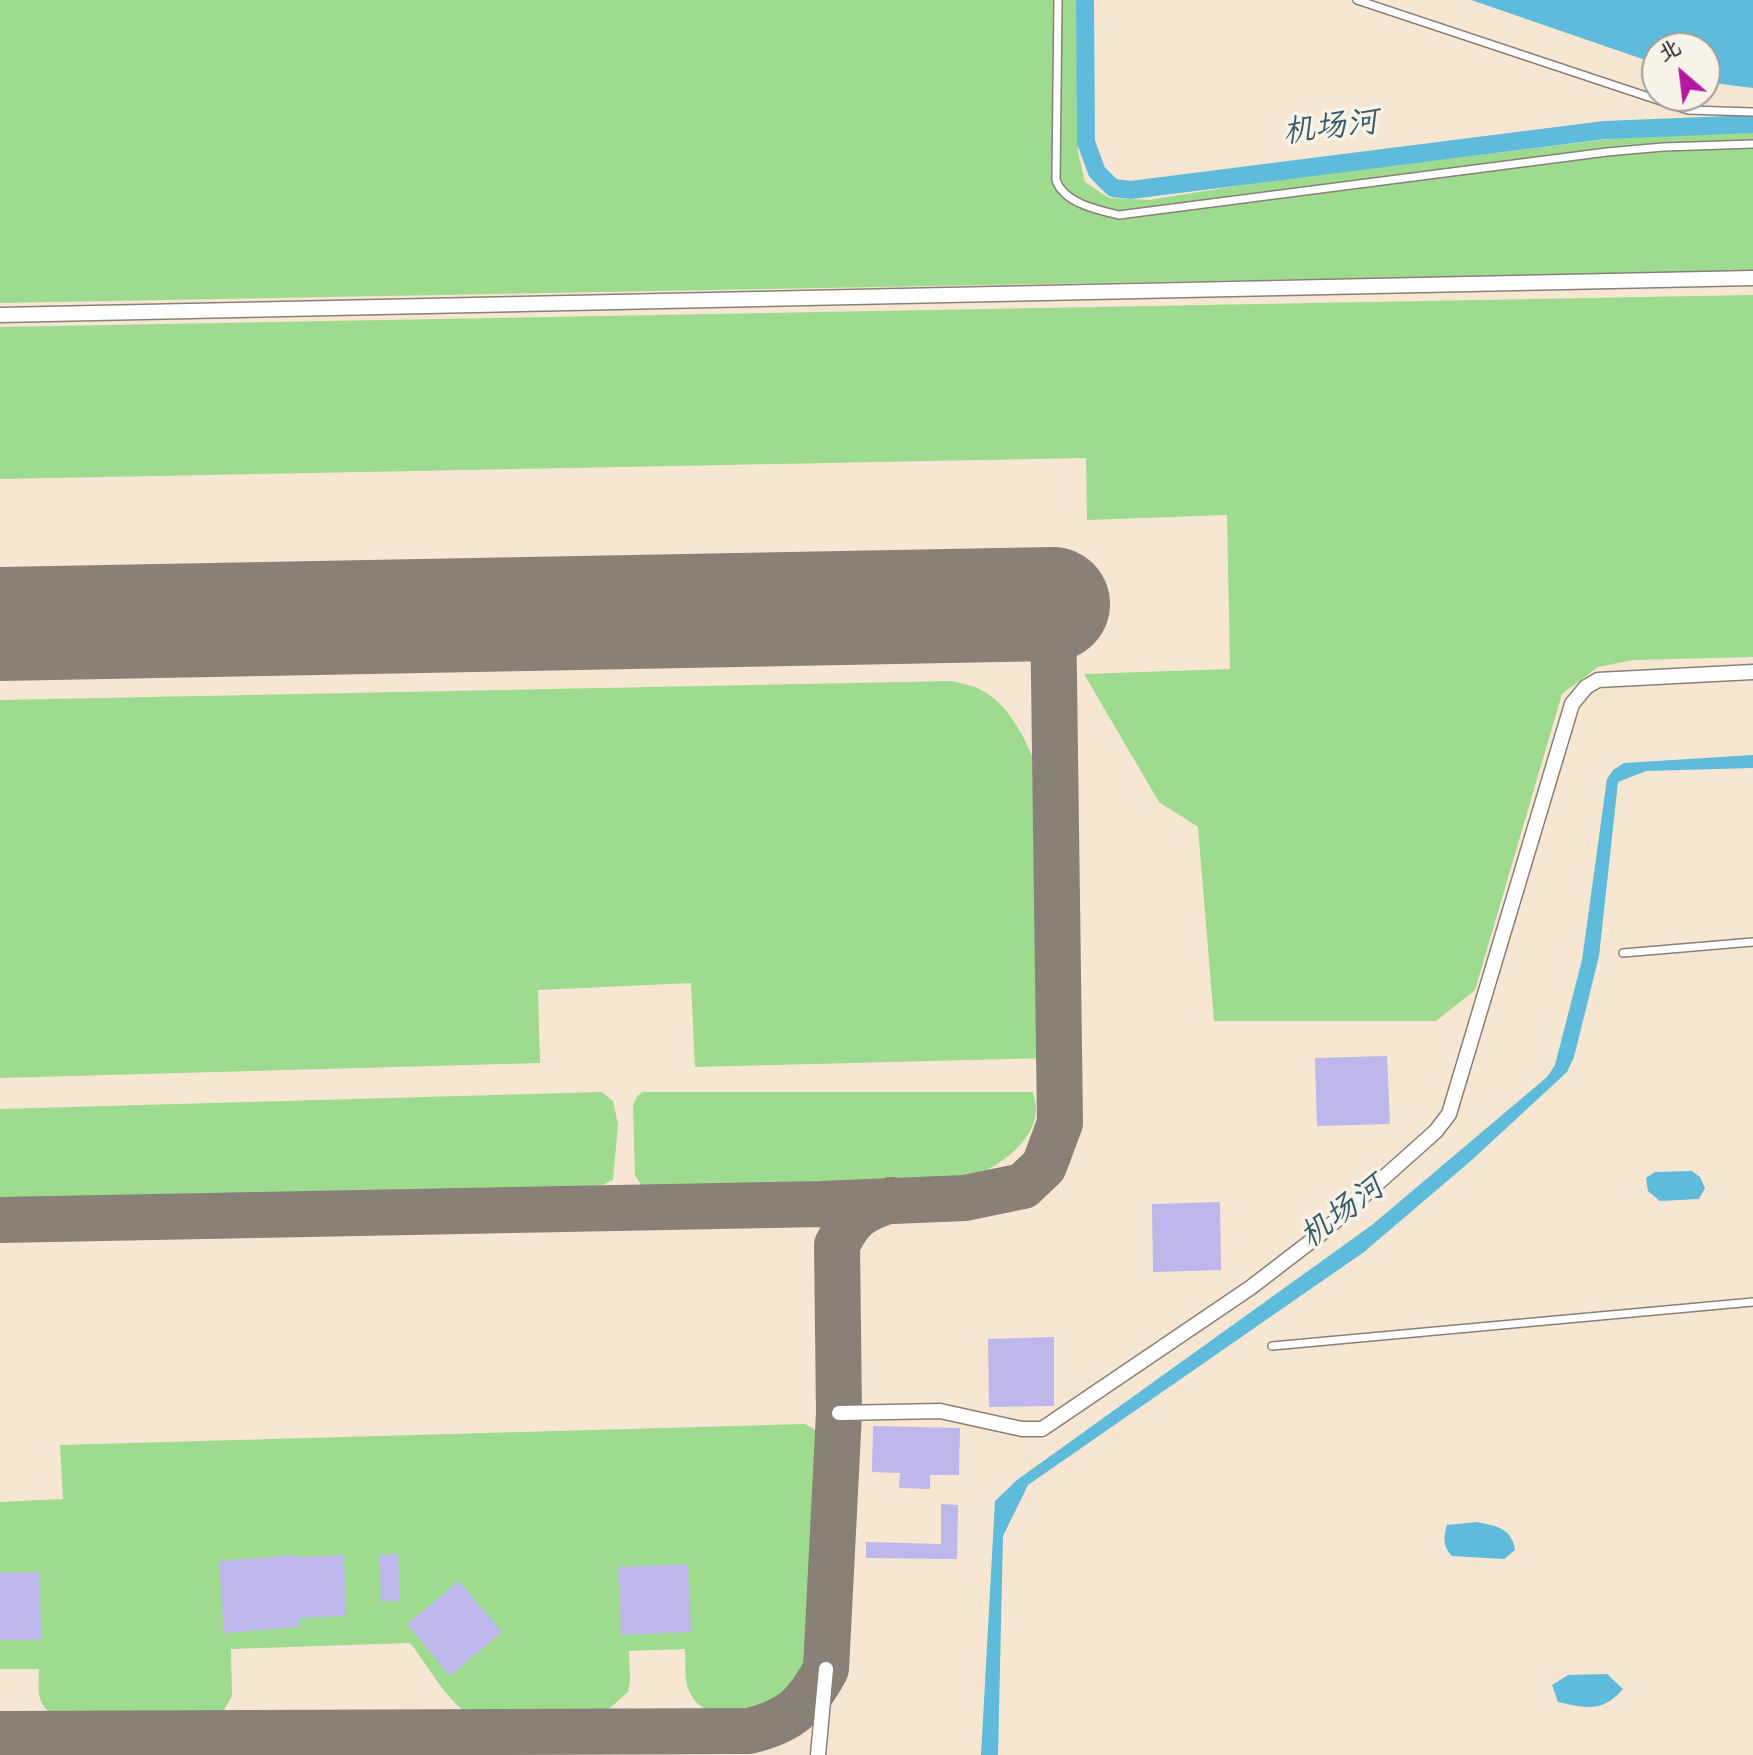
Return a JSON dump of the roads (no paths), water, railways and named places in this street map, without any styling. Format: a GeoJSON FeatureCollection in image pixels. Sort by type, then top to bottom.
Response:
{"type":"FeatureCollection","features":[{"type":"Feature","properties":{"kind":"street"},"geometry":{"type":"LineString","coordinates":[[0,315],[1753,278]]}},
{"type":"Feature","properties":{"kind":"street"},"geometry":{"type":"LineString","coordinates":[[839,1413],[940,1411],[1022,1429],[1042,1429],[1250,1288],[1323,1232],[1436,1131],[1449,1114],[1572,704],[1578,696],[1598,680],[1753,672]]}},
{"type":"Feature","properties":{"kind":"street"},"geometry":{"type":"LineString","coordinates":[[818,1755],[826,1669]]}},
{"type":"Feature","properties":{"kind":"lane"},"geometry":{"type":"LineString","coordinates":[[1058,0],[1056,180],[1059,190],[1071,199],[1119,215],[1607,152],[1753,144]]}},
{"type":"Feature","properties":{"kind":"lane"},"geometry":{"type":"LineString","coordinates":[[1357,0],[1688,110],[1753,112]]}},
{"type":"Feature","properties":{"kind":"lane"},"geometry":{"type":"LineString","coordinates":[[1623,953],[1753,942]]}},
{"type":"Feature","properties":{"kind":"lane"},"geometry":{"type":"LineString","coordinates":[[1272,1346],[1753,1302]]}},
{"type":"Feature","properties":{"kind":"water"},"geometry":{"type":"Polygon","coordinates":[[[1471,0],[1753,0],[1753,88],[1721,84],[1721,32],[1641,32],[1641,58],[1471,0]]]}},
{"type":"Feature","properties":{"kind":"water"},"geometry":{"type":"Polygon","coordinates":[[[1753,755],[1753,768],[1646,771],[1618,782],[1599,956],[1574,1057],[1567,1072],[1473,1159],[1364,1252],[1028,1485],[1003,1536],[998,1755],[981,1755],[995,1501],[1017,1480],[1372,1225],[1547,1077],[1555,1065],[1582,960],[1607,779],[1613,770],[1624,763],[1753,755]]]}},
{"type":"Feature","properties":{"kind":"water"},"geometry":{"type":"Polygon","coordinates":[[[1692,1171],[1700,1177],[1705,1188],[1699,1199],[1660,1201],[1648,1191],[1646,1178],[1655,1172],[1692,1171]]]}},
{"type":"Feature","properties":{"kind":"water"},"geometry":{"type":"Polygon","coordinates":[[[1477,1522],[1507,1533],[1515,1550],[1504,1559],[1452,1556],[1445,1542],[1447,1525],[1477,1522]]]}},
{"type":"Feature","properties":{"kind":"water"},"geometry":{"type":"Polygon","coordinates":[[[1607,1674],[1623,1689],[1608,1702],[1585,1707],[1558,1702],[1552,1685],[1568,1675],[1607,1674]]]}},
{"type":"Feature","properties":{"kind":"waterway","name":"机场河"},"geometry":{"type":"LineString","coordinates":[[1085,0],[1086,142],[1097,172],[1113,188],[1131,190],[1605,130],[1753,124]]}}]}
